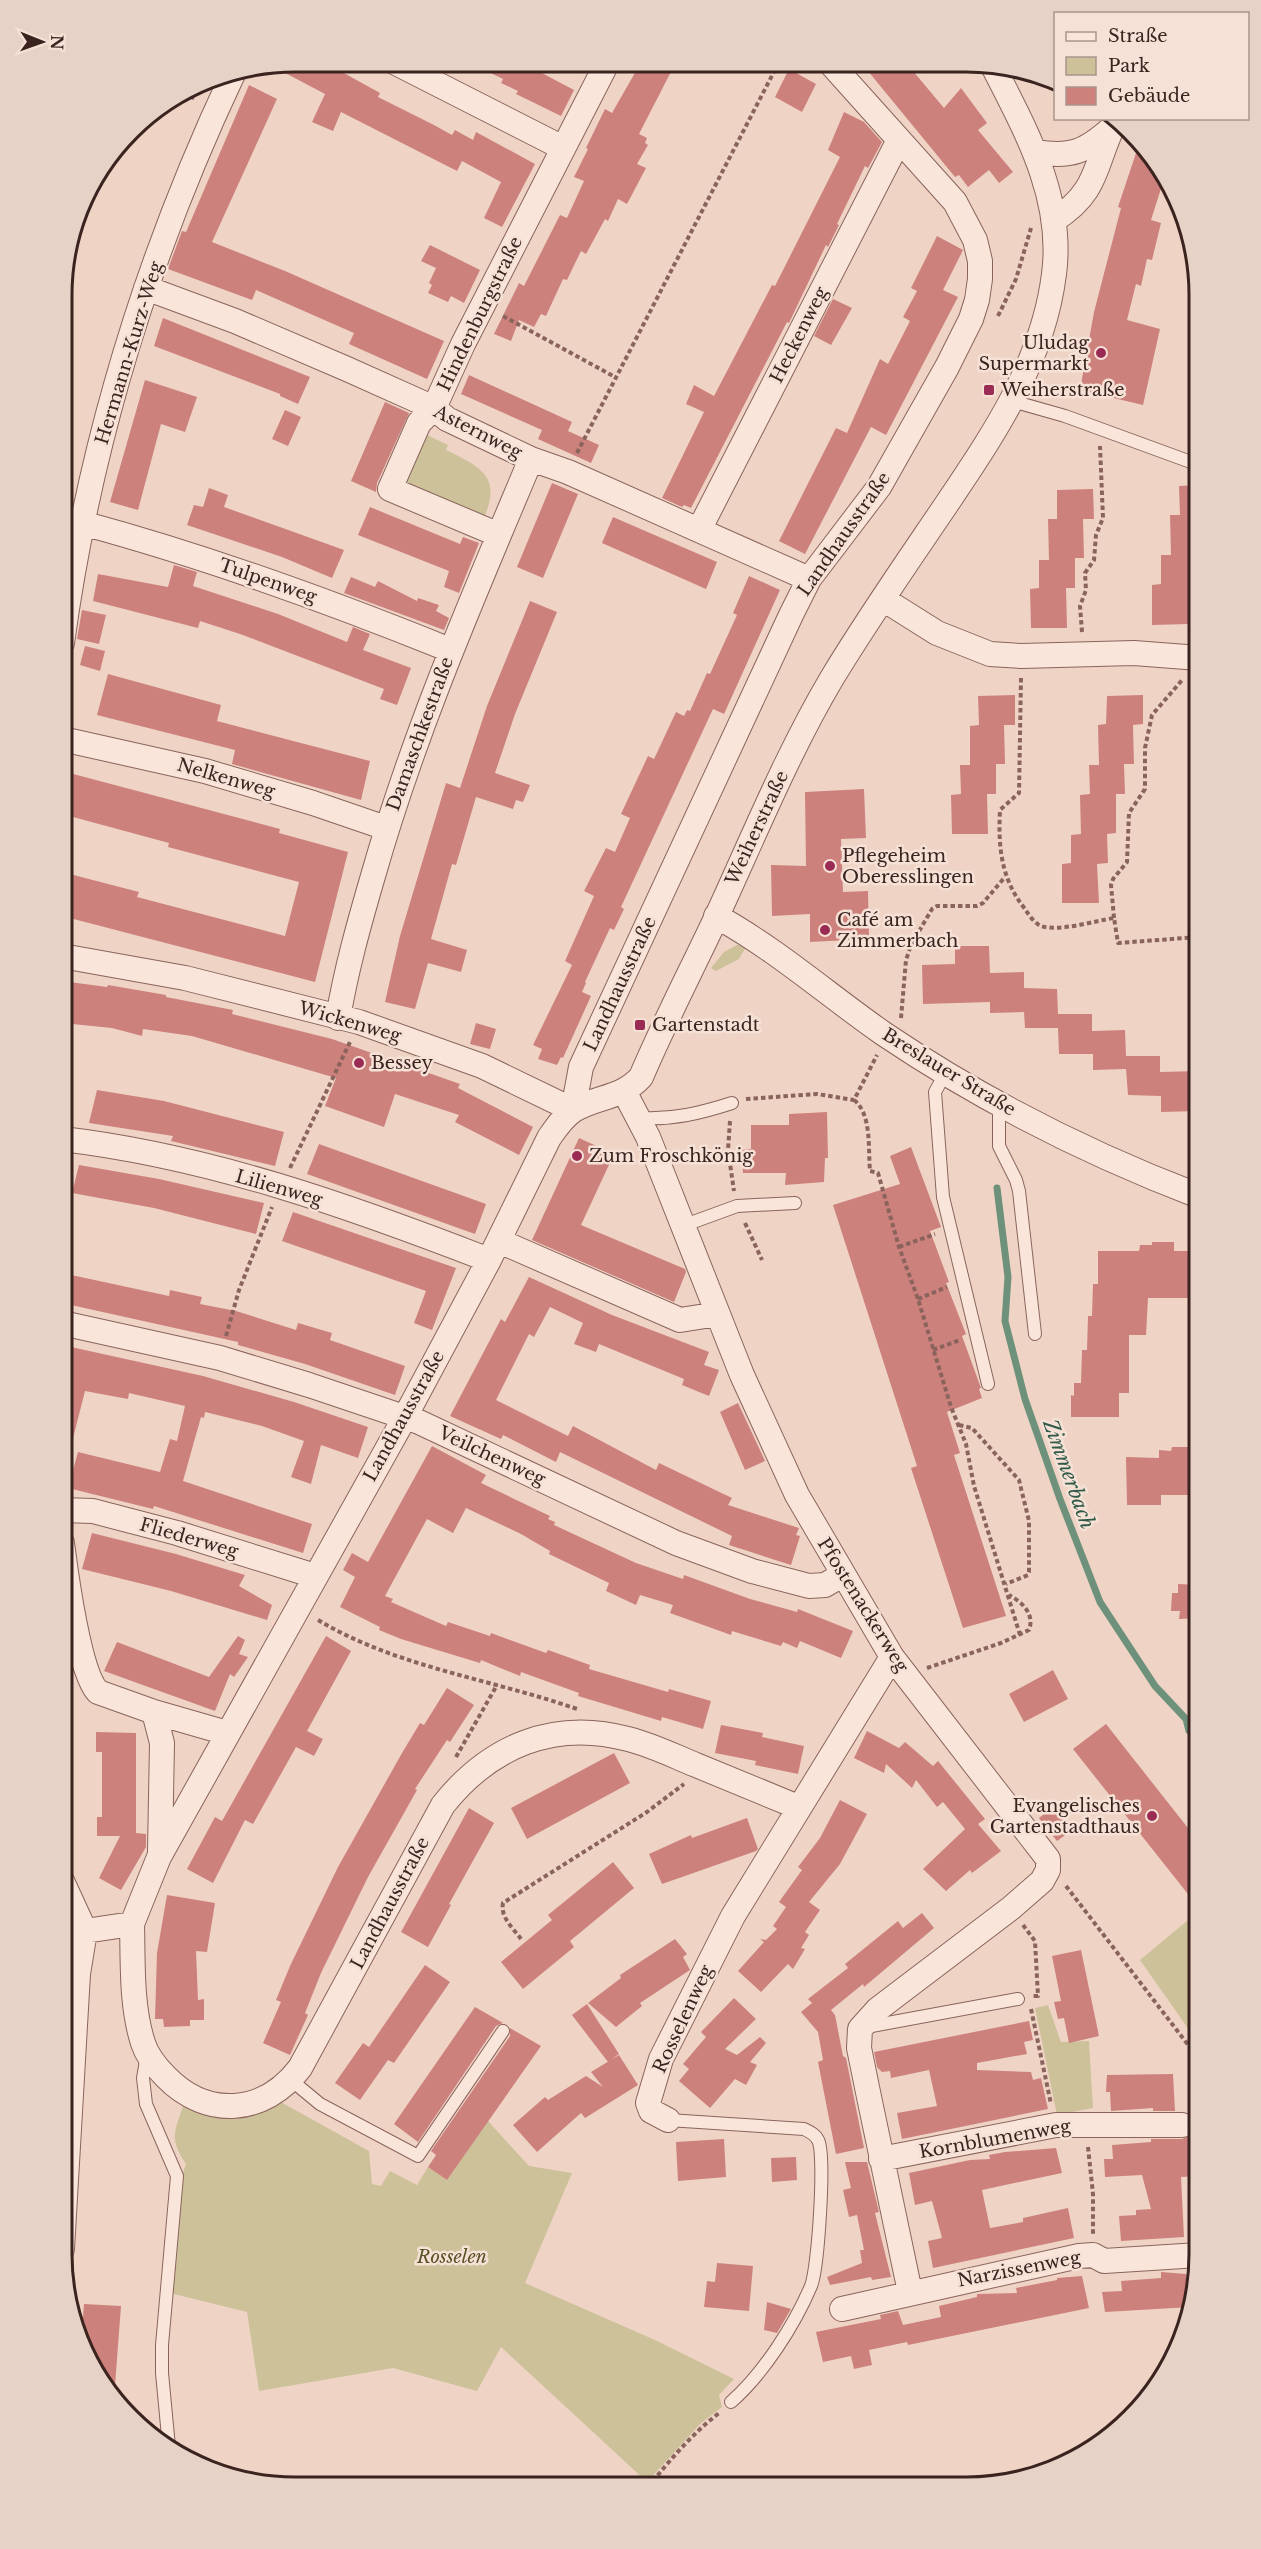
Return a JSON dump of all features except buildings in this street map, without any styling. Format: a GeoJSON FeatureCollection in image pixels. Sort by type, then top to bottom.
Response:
{"type":"FeatureCollection","features":[{"type":"Feature","properties":{"kind":"street"},"geometry":{"type":"LineString","coordinates":[[414,72],[563,148]]}},
{"type":"Feature","properties":{"kind":"street","name":"Hindenburgstraße"},"geometry":{"type":"LineString","coordinates":[[499,535],[390,489],[419,423],[434,408],[463,344],[602,72]]}},
{"type":"Feature","properties":{"kind":"street","name":"Landhausstraße"},"geometry":{"type":"LineString","coordinates":[[798,1807],[644,1744],[606,1734],[563,1734],[520,1743],[483,1763],[443,1805],[309,2054],[281,2090],[260,2101],[234,2106],[212,2105],[191,2097],[179,2089],[158,2068],[148,2054],[140,2033],[132,1924],[159,1857],[405,1417],[494,1251],[549,1138],[562,1120],[573,1110],[582,1067],[790,615],[809,579],[879,487],[962,341],[977,300],[980,261],[967,221],[940,183],[838,72]]}},
{"type":"Feature","properties":{"kind":"street","name":"Weiherstraße"},"geometry":{"type":"LineString","coordinates":[[624,1091],[641,1077],[750,839],[816,708],[883,599],[983,450],[1030,367],[1047,312],[1054,273],[1054,220],[1050,197],[1036,152],[997,74]]}},
{"type":"Feature","properties":{"kind":"street","name":"Hermann-Kurz-Weg"},"geometry":{"type":"LineString","coordinates":[[72,584],[82,524],[119,373],[146,288],[217,107],[229,83]]}},
{"type":"Feature","properties":{"kind":"street"},"geometry":{"type":"LineString","coordinates":[[1036,152],[1057,155],[1077,152],[1093,144],[1112,126]]}},
{"type":"Feature","properties":{"kind":"street"},"geometry":{"type":"LineString","coordinates":[[1054,220],[1075,205],[1091,183],[1113,127]]}},
{"type":"Feature","properties":{"kind":"street","name":"Heckenweg"},"geometry":{"type":"LineString","coordinates":[[699,530],[899,140]]}},
{"type":"Feature","properties":{"kind":"street","name":"Asternweg"},"geometry":{"type":"LineString","coordinates":[[146,288],[235,321],[434,408],[447,419],[531,459],[549,464],[809,579]]}},
{"type":"Feature","properties":{"kind":"street","name":"Damaschkestraße"},"geometry":{"type":"LineString","coordinates":[[349,1020],[347,967],[386,828],[417,736],[450,650],[531,459]]}},
{"type":"Feature","properties":{"kind":"street","name":"Tulpenweg"},"geometry":{"type":"LineString","coordinates":[[82,524],[164,545],[271,581],[450,650]]}},
{"type":"Feature","properties":{"kind":"street"},"geometry":{"type":"LineString","coordinates":[[883,599],[937,633],[990,654],[1021,656],[1134,653],[1189,666]]}},
{"type":"Feature","properties":{"kind":"street","name":"Nelkenweg"},"geometry":{"type":"LineString","coordinates":[[72,741],[205,771],[313,803],[386,828]]}},
{"type":"Feature","properties":{"kind":"street","name":"Breslauer Straße"},"geometry":{"type":"LineString","coordinates":[[716,916],[749,934],[893,1027],[946,1072],[999,1103],[1091,1151],[1189,1192]]}},
{"type":"Feature","properties":{"kind":"street","name":"Wickenweg"},"geometry":{"type":"LineString","coordinates":[[72,958],[185,978],[349,1020],[482,1066],[573,1110]]}},
{"type":"Feature","properties":{"kind":"street"},"geometry":{"type":"LineString","coordinates":[[573,1110],[624,1091]]}},
{"type":"Feature","properties":{"kind":"street","name":"Pfostenackerweg"},"geometry":{"type":"LineString","coordinates":[[624,1091],[640,1118],[685,1225],[742,1375],[782,1462],[842,1575],[892,1656],[1045,1853],[1048,1870]]}},
{"type":"Feature","properties":{"kind":"street","name":"Lilienweg"},"geometry":{"type":"LineString","coordinates":[[72,1141],[178,1160],[494,1251],[673,1318],[688,1320],[718,1314]]}},
{"type":"Feature","properties":{"kind":"street","name":"Veilchenweg"},"geometry":{"type":"LineString","coordinates":[[72,1325],[220,1358],[405,1417],[612,1514],[709,1556],[752,1571],[809,1586],[825,1585],[842,1575]]}},
{"type":"Feature","properties":{"kind":"street","name":"Fliederweg"},"geometry":{"type":"LineString","coordinates":[[72,1510],[93,1511],[177,1533],[315,1576]]}},
{"type":"Feature","properties":{"kind":"street"},"geometry":{"type":"LineString","coordinates":[[72,1598],[82,1653],[92,1685],[98,1692],[154,1712],[227,1733]]}},
{"type":"Feature","properties":{"kind":"street","name":"Rosselenweg"},"geometry":{"type":"LineString","coordinates":[[668,2120],[651,2111],[648,2103],[661,2060],[733,1916],[892,1656]]}},
{"type":"Feature","properties":{"kind":"street"},"geometry":{"type":"LineString","coordinates":[[154,1712],[162,1743],[159,1857]]}},
{"type":"Feature","properties":{"kind":"street"},"geometry":{"type":"LineString","coordinates":[[910,2292],[859,2048],[860,2028],[878,2009],[1011,1908],[1042,1881],[1048,1870]]}},
{"type":"Feature","properties":{"kind":"street"},"geometry":{"type":"LineString","coordinates":[[72,1902],[85,1930],[78,1974],[72,2077]]}},
{"type":"Feature","properties":{"kind":"street"},"geometry":{"type":"LineString","coordinates":[[85,1930],[132,1924]]}},
{"type":"Feature","properties":{"kind":"street","name":"Kornblumenweg"},"geometry":{"type":"LineString","coordinates":[[882,2159],[1056,2125],[1182,2125]]}},
{"type":"Feature","properties":{"kind":"street","name":"Narzissenweg"},"geometry":{"type":"LineString","coordinates":[[842,2308],[1079,2256],[1093,2255],[1104,2261],[1189,2256]]}},
{"type":"Feature","properties":{"kind":"lane"},"geometry":{"type":"LineString","coordinates":[[1012,401],[1189,461]]}},
{"type":"Feature","properties":{"kind":"lane"},"geometry":{"type":"LineString","coordinates":[[946,1072],[935,1092],[943,1197],[988,1384]]}},
{"type":"Feature","properties":{"kind":"lane"},"geometry":{"type":"LineString","coordinates":[[640,1118],[659,1119],[696,1115],[732,1103]]}},
{"type":"Feature","properties":{"kind":"lane"},"geometry":{"type":"LineString","coordinates":[[999,1103],[999,1146],[1019,1191],[1035,1334]]}},
{"type":"Feature","properties":{"kind":"lane"},"geometry":{"type":"LineString","coordinates":[[685,1225],[737,1206],[795,1203]]}},
{"type":"Feature","properties":{"kind":"lane"},"geometry":{"type":"LineString","coordinates":[[860,2028],[1023,1997]]}},
{"type":"Feature","properties":{"kind":"lane"},"geometry":{"type":"LineString","coordinates":[[291,2080],[320,2104],[418,2156],[503,2031]]}},
{"type":"Feature","properties":{"kind":"lane"},"geometry":{"type":"LineString","coordinates":[[148,2054],[143,2078],[146,2104],[177,2176],[162,2345],[162,2373],[168,2437]]}},
{"type":"Feature","properties":{"kind":"lane","name":"Rosselenweg"},"geometry":{"type":"LineString","coordinates":[[668,2120],[804,2129],[818,2140],[821,2149],[820,2203],[812,2283],[779,2343],[749,2386],[731,2402]]}},
{"type":"Feature","properties":{"kind":"path"},"geometry":{"type":"LineString","coordinates":[[574,460],[774,72]]}},
{"type":"Feature","properties":{"kind":"path"},"geometry":{"type":"LineString","coordinates":[[495,312],[615,377]]}},
{"type":"Feature","properties":{"kind":"path"},"geometry":{"type":"LineString","coordinates":[[1083,654],[1080,606],[1086,590],[1085,573],[1094,560],[1096,535],[1103,518],[1100,442],[1102,430]]}},
{"type":"Feature","properties":{"kind":"path"},"geometry":{"type":"LineString","coordinates":[[1021,656],[1019,793],[1000,810],[998,844],[1005,878],[1020,903],[1036,924],[1042,927],[1062,927],[1114,918]]}},
{"type":"Feature","properties":{"kind":"path"},"geometry":{"type":"LineString","coordinates":[[1189,672],[1152,715],[1145,748],[1145,789],[1129,813],[1126,866],[1113,879],[1111,885],[1118,944],[1189,938]]}},
{"type":"Feature","properties":{"kind":"path"},"geometry":{"type":"LineString","coordinates":[[854,1100],[893,1027],[906,960],[911,945],[932,909],[936,906],[977,906],[983,903],[1005,878]]}},
{"type":"Feature","properties":{"kind":"path"},"geometry":{"type":"LineString","coordinates":[[220,1358],[239,1290],[280,1188],[334,1079],[349,1020]]}},
{"type":"Feature","properties":{"kind":"path"},"geometry":{"type":"LineString","coordinates":[[762,1260],[737,1206],[728,1150],[732,1103],[762,1097],[817,1094],[854,1100],[865,1114],[870,1171],[878,1173],[898,1247],[918,1299],[970,1457],[974,1486],[1020,1635]]}},
{"type":"Feature","properties":{"kind":"path"},"geometry":{"type":"LineString","coordinates":[[898,1247],[935,1234]]}},
{"type":"Feature","properties":{"kind":"path"},"geometry":{"type":"LineString","coordinates":[[918,1299],[946,1288]]}},
{"type":"Feature","properties":{"kind":"path"},"geometry":{"type":"LineString","coordinates":[[933,1350],[952,1342]]}},
{"type":"Feature","properties":{"kind":"path"},"geometry":{"type":"LineString","coordinates":[[959,1425],[972,1428],[1019,1480],[1029,1521],[1029,1572],[1028,1575],[1006,1584]]}},
{"type":"Feature","properties":{"kind":"path"},"geometry":{"type":"LineString","coordinates":[[907,1676],[1029,1630],[1031,1617],[1020,1601],[1009,1595]]}},
{"type":"Feature","properties":{"kind":"path"},"geometry":{"type":"LineString","coordinates":[[309,1615],[360,1642],[414,1661],[588,1713]]}},
{"type":"Feature","properties":{"kind":"path"},"geometry":{"type":"LineString","coordinates":[[453,1760],[497,1685]]}},
{"type":"Feature","properties":{"kind":"path"},"geometry":{"type":"LineString","coordinates":[[521,1939],[505,1918],[503,1903],[647,1812],[703,1768]]}},
{"type":"Feature","properties":{"kind":"path"},"geometry":{"type":"LineString","coordinates":[[1048,1870],[1062,1881],[1189,2046]]}},
{"type":"Feature","properties":{"kind":"path"},"geometry":{"type":"LineString","coordinates":[[1011,1908],[1035,1941],[1038,1996],[1023,1997]]}},
{"type":"Feature","properties":{"kind":"path"},"geometry":{"type":"LineString","coordinates":[[1031,2007],[1056,2125]]}},
{"type":"Feature","properties":{"kind":"path"},"geometry":{"type":"LineString","coordinates":[[1086,2125],[1093,2194],[1093,2255]]}},
{"type":"Feature","properties":{"kind":"path"},"geometry":{"type":"LineString","coordinates":[[656,2477],[701,2427],[731,2402]]}},
{"type":"Feature","properties":{"kind":"green space"},"geometry":{"type":"Polygon","coordinates":[[[421,432],[448,445],[446,450],[469,462],[485,475],[491,493],[483,520],[403,486],[421,432]]]}},
{"type":"Feature","properties":{"kind":"green space"},"geometry":{"type":"Polygon","coordinates":[[[737,945],[746,947],[739,959],[716,971],[711,968],[724,952],[737,945]]]}},
{"type":"Feature","properties":{"kind":"green space"},"geometry":{"type":"Polygon","coordinates":[[[1189,1919],[1189,2030],[1140,1960],[1189,1919]]]}},
{"type":"Feature","properties":{"kind":"green space"},"geometry":{"type":"Polygon","coordinates":[[[1048,2005],[1061,2042],[1089,2041],[1093,2108],[1057,2115],[1035,2008],[1048,2005]]]}},
{"type":"Feature","properties":{"kind":"green space","name":"Rosselen"},"geometry":{"type":"Polygon","coordinates":[[[279,2101],[369,2151],[372,2184],[381,2186],[390,2171],[417,2185],[428,2167],[447,2180],[488,2121],[529,2166],[572,2173],[525,2283],[655,2340],[734,2379],[719,2395],[722,2407],[700,2424],[652,2477],[642,2477],[501,2347],[477,2391],[393,2368],[259,2391],[247,2312],[170,2293],[182,2176],[186,2164],[177,2147],[175,2134],[184,2103],[279,2101]]]}},
{"type":"Feature","properties":{"kind":"waterway","name":"Zimmerbach"},"geometry":{"type":"LineString","coordinates":[[997,1188],[1008,1277],[1005,1321],[1025,1399],[1060,1499],[1100,1602],[1155,1686],[1186,1719],[1189,1731]]}},
{"type":"Feature","properties":{"kind":"place","name":"Uludag Supermarkt"},"geometry":{"type":"Point","coordinates":[1101,353]}},
{"type":"Feature","properties":{"kind":"place","name":"Weiherstraße"},"geometry":{"type":"Point","coordinates":[989,390]}},
{"type":"Feature","properties":{"kind":"place","name":"Pflegeheim Oberesslingen"},"geometry":{"type":"Point","coordinates":[830,866]}},
{"type":"Feature","properties":{"kind":"place","name":"Café am Zimmerbach"},"geometry":{"type":"Point","coordinates":[825,930]}},
{"type":"Feature","properties":{"kind":"place","name":"Gartenstadt"},"geometry":{"type":"Point","coordinates":[640,1025]}},
{"type":"Feature","properties":{"kind":"place","name":"Bessey"},"geometry":{"type":"Point","coordinates":[359,1063]}},
{"type":"Feature","properties":{"kind":"place","name":"Zum Froschkönig"},"geometry":{"type":"Point","coordinates":[577,1156]}},
{"type":"Feature","properties":{"kind":"place","name":"Evangelisches Gartenstadthaus"},"geometry":{"type":"Point","coordinates":[1152,1816]}}]}
